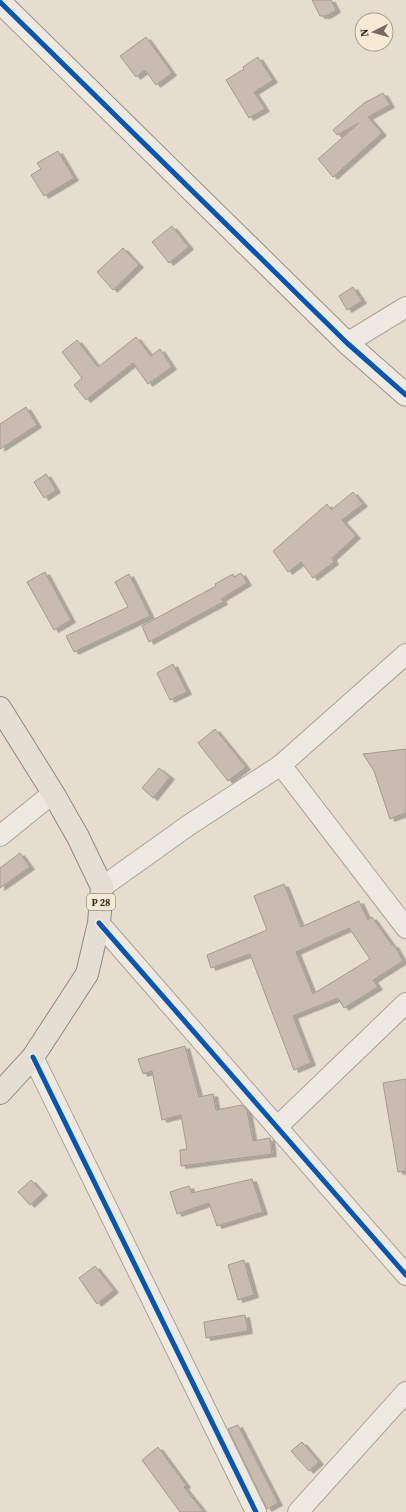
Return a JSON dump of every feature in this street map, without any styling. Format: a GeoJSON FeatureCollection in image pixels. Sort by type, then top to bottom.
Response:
{"type":"FeatureCollection","features":[{"type":"Feature","properties":{"kind":"main road","name":"P 28"},"geometry":{"type":"LineString","coordinates":[[0,708],[53,793],[78,837],[102,887],[99,923],[87,974],[32,1057],[0,1093]]}},
{"type":"Feature","properties":{"kind":"street"},"geometry":{"type":"LineString","coordinates":[[0,2],[347,343],[406,394]]}},
{"type":"Feature","properties":{"kind":"street"},"geometry":{"type":"LineString","coordinates":[[347,343],[406,307]]}},
{"type":"Feature","properties":{"kind":"street"},"geometry":{"type":"LineString","coordinates":[[102,887],[189,825],[281,765],[406,654]]}},
{"type":"Feature","properties":{"kind":"street"},"geometry":{"type":"LineString","coordinates":[[281,765],[406,928]]}},
{"type":"Feature","properties":{"kind":"street"},"geometry":{"type":"LineString","coordinates":[[0,836],[53,793]]}},
{"type":"Feature","properties":{"kind":"street"},"geometry":{"type":"LineString","coordinates":[[99,923],[406,1275]]}},
{"type":"Feature","properties":{"kind":"street"},"geometry":{"type":"LineString","coordinates":[[277,1127],[406,1003]]}},
{"type":"Feature","properties":{"kind":"street"},"geometry":{"type":"LineString","coordinates":[[32,1057],[256,1512]]}},
{"type":"Feature","properties":{"kind":"street"},"geometry":{"type":"LineString","coordinates":[[298,1512],[406,1392]]}},
{"type":"Feature","properties":{"kind":"building"},"geometry":{"type":"Polygon","coordinates":[[[312,0],[331,0],[336,10],[326,16],[320,16],[312,0]]]}},
{"type":"Feature","properties":{"kind":"building"},"geometry":{"type":"Polygon","coordinates":[[[146,37],[172,73],[156,85],[145,70],[136,77],[120,56],[146,37]]]}},
{"type":"Feature","properties":{"kind":"building"},"geometry":{"type":"Polygon","coordinates":[[[258,57],[273,80],[254,92],[265,109],[249,118],[226,80],[244,69],[243,67],[258,57]]]}},
{"type":"Feature","properties":{"kind":"building"},"geometry":{"type":"Polygon","coordinates":[[[383,93],[390,105],[368,117],[382,133],[333,177],[318,159],[359,123],[337,135],[333,130],[364,103],[383,93]]]}},
{"type":"Feature","properties":{"kind":"building"},"geometry":{"type":"Polygon","coordinates":[[[58,151],[74,178],[44,196],[31,175],[41,169],[37,163],[58,151]]]}},
{"type":"Feature","properties":{"kind":"building"},"geometry":{"type":"Polygon","coordinates":[[[172,226],[189,247],[169,263],[152,242],[172,226]]]}},
{"type":"Feature","properties":{"kind":"building"},"geometry":{"type":"Polygon","coordinates":[[[123,248],[139,265],[113,290],[97,272],[123,248]]]}},
{"type":"Feature","properties":{"kind":"building"},"geometry":{"type":"Polygon","coordinates":[[[353,287],[362,301],[347,310],[339,296],[353,287]]]}},
{"type":"Feature","properties":{"kind":"building"},"geometry":{"type":"Polygon","coordinates":[[[136,337],[151,356],[160,349],[172,367],[148,384],[133,363],[86,400],[74,385],[82,378],[62,352],[77,340],[98,367],[136,337]]]}},
{"type":"Feature","properties":{"kind":"building"},"geometry":{"type":"Polygon","coordinates":[[[26,407],[37,425],[0,449],[0,424],[26,407]]]}},
{"type":"Feature","properties":{"kind":"building"},"geometry":{"type":"Polygon","coordinates":[[[46,474],[56,490],[44,498],[34,482],[46,474]]]}},
{"type":"Feature","properties":{"kind":"building"},"geometry":{"type":"Polygon","coordinates":[[[353,492],[363,504],[342,520],[356,536],[332,558],[334,562],[313,578],[301,562],[288,572],[273,551],[327,504],[331,510],[353,492]]]}},
{"type":"Feature","properties":{"kind":"building"},"geometry":{"type":"Polygon","coordinates":[[[45,572],[71,620],[54,630],[27,582],[45,572]]]}},
{"type":"Feature","properties":{"kind":"building"},"geometry":{"type":"Polygon","coordinates":[[[241,573],[247,583],[221,599],[223,602],[149,642],[142,626],[216,586],[215,584],[233,574],[234,577],[241,573]]]}},
{"type":"Feature","properties":{"kind":"building"},"geometry":{"type":"Polygon","coordinates":[[[129,574],[150,616],[74,652],[66,636],[128,607],[115,582],[129,574]]]}},
{"type":"Feature","properties":{"kind":"building"},"geometry":{"type":"Polygon","coordinates":[[[173,664],[187,692],[170,700],[157,673],[173,664]]]}},
{"type":"Feature","properties":{"kind":"building"},"geometry":{"type":"Polygon","coordinates":[[[215,729],[246,767],[228,781],[198,743],[215,729]]]}},
{"type":"Feature","properties":{"kind":"building"},"geometry":{"type":"Polygon","coordinates":[[[406,749],[406,813],[390,819],[374,771],[363,754],[406,749]]]}},
{"type":"Feature","properties":{"kind":"building"},"geometry":{"type":"Polygon","coordinates":[[[159,768],[170,777],[153,798],[142,788],[159,768]]]}},
{"type":"Feature","properties":{"kind":"building"},"geometry":{"type":"Polygon","coordinates":[[[20,853],[30,867],[0,888],[0,868],[20,853]]]}},
{"type":"Feature","properties":{"kind":"building"},"geometry":{"type":"Polygon","coordinates":[[[284,884],[301,927],[359,901],[368,920],[372,917],[392,945],[394,945],[403,961],[373,980],[378,987],[344,1008],[338,998],[293,1016],[311,1063],[294,1070],[250,954],[211,968],[207,955],[267,930],[254,896],[284,884]],[[349,928],[296,952],[313,994],[370,959],[349,928]]]}},
{"type":"Feature","properties":{"kind":"building"},"geometry":{"type":"Polygon","coordinates":[[[185,1046],[199,1097],[213,1094],[216,1110],[242,1105],[247,1110],[253,1141],[270,1138],[272,1154],[181,1166],[180,1150],[187,1149],[181,1115],[162,1120],[152,1071],[143,1074],[138,1059],[185,1046]]]}},
{"type":"Feature","properties":{"kind":"building"},"geometry":{"type":"Polygon","coordinates":[[[406,1079],[406,1171],[398,1172],[383,1083],[406,1079]]]}},
{"type":"Feature","properties":{"kind":"building"},"geometry":{"type":"Polygon","coordinates":[[[252,1179],[263,1212],[217,1226],[209,1203],[177,1214],[170,1192],[189,1186],[192,1193],[252,1179]]]}},
{"type":"Feature","properties":{"kind":"building"},"geometry":{"type":"Polygon","coordinates":[[[31,1180],[43,1193],[30,1205],[18,1192],[31,1180]]]}},
{"type":"Feature","properties":{"kind":"building"},"geometry":{"type":"Polygon","coordinates":[[[244,1260],[254,1295],[238,1300],[228,1265],[244,1260]]]}},
{"type":"Feature","properties":{"kind":"building"},"geometry":{"type":"Polygon","coordinates":[[[95,1266],[114,1290],[97,1304],[79,1278],[95,1266]]]}},
{"type":"Feature","properties":{"kind":"building"},"geometry":{"type":"Polygon","coordinates":[[[245,1315],[248,1331],[206,1338],[204,1322],[245,1315]]]}},
{"type":"Feature","properties":{"kind":"building"},"geometry":{"type":"Polygon","coordinates":[[[238,1425],[278,1503],[267,1509],[228,1429],[238,1425]]]}},
{"type":"Feature","properties":{"kind":"building"},"geometry":{"type":"Polygon","coordinates":[[[302,1442],[319,1462],[309,1471],[291,1451],[302,1442]]]}},
{"type":"Feature","properties":{"kind":"building"},"geometry":{"type":"Polygon","coordinates":[[[158,1447],[186,1485],[184,1487],[204,1512],[180,1512],[142,1460],[158,1447]]]}},
{"type":"Feature","properties":{"kind":"cycle path"},"geometry":{"type":"LineString","coordinates":[[0,2],[347,343],[406,395]]}},
{"type":"Feature","properties":{"kind":"cycle path"},"geometry":{"type":"LineString","coordinates":[[99,923],[406,1275]]}},
{"type":"Feature","properties":{"kind":"cycle path"},"geometry":{"type":"LineString","coordinates":[[33,1057],[256,1512]]}}]}
